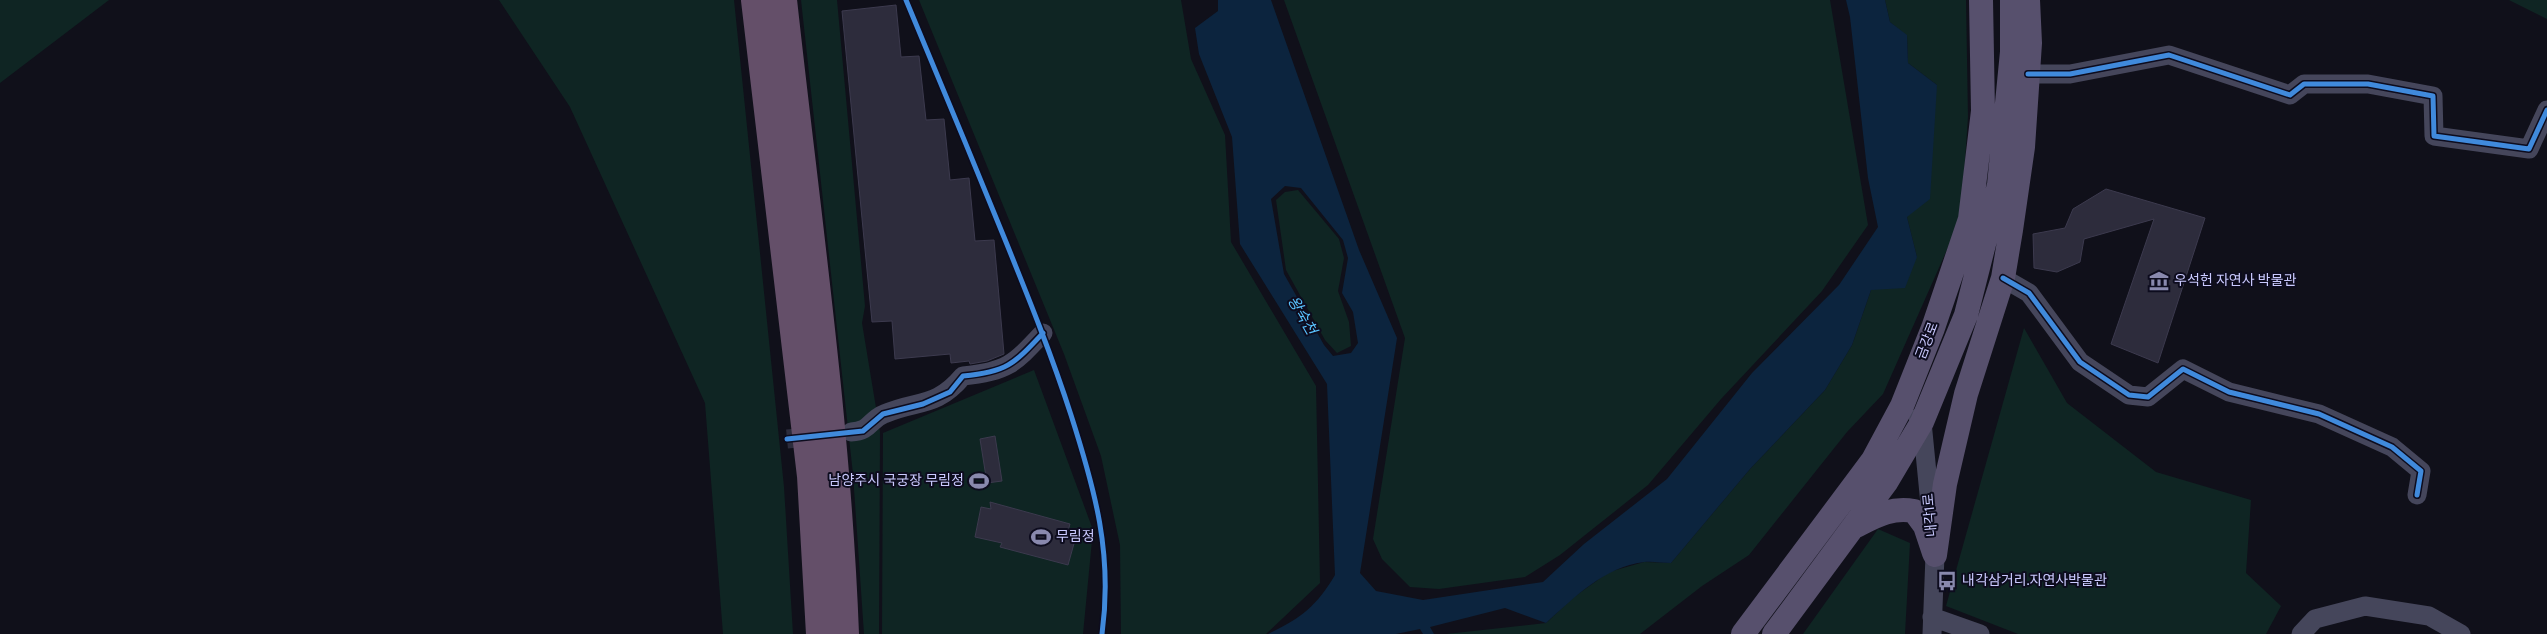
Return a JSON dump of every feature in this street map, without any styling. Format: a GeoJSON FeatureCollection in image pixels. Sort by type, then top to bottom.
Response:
{"type":"FeatureCollection","features":[{"type":"Feature","properties":{"kind":"highway"},"geometry":{"type":"LineString","coordinates":[[755,0],[810,476],[820,634]]}},
{"type":"Feature","properties":{"kind":"highway"},"geometry":{"type":"LineString","coordinates":[[783,0],[823,358],[842,559],[845,634]]}},
{"type":"Feature","properties":{"kind":"main road","name":"금강로"},"geometry":{"type":"LineString","coordinates":[[1742,634],[1873,460],[1902,406],[1934,328],[1970,219],[1983,111],[1981,0]]}},
{"type":"Feature","properties":{"kind":"main road","name":"금강로"},"geometry":{"type":"LineString","coordinates":[[1774,634],[1887,481],[1922,422],[1966,315],[1999,186],[2012,52],[2012,0]]}},
{"type":"Feature","properties":{"kind":"main road"},"geometry":{"type":"LineString","coordinates":[[1935,555],[1945,484],[1966,394],[2003,278],[2022,147],[2030,43],[2028,0]]}},
{"type":"Feature","properties":{"kind":"main road"},"geometry":{"type":"LineString","coordinates":[[1853,528],[1883,512],[1900,509],[1914,511],[1925,526],[1935,555]]}},
{"type":"Feature","properties":{"kind":"street"},"geometry":{"type":"LineString","coordinates":[[2028,74],[2070,74],[2169,55],[2290,94],[2304,84],[2368,84],[2433,96],[2434,136],[2529,149],[2547,110]]}},
{"type":"Feature","properties":{"kind":"street"},"geometry":{"type":"LineString","coordinates":[[2003,278],[2029,292],[2080,362],[2129,395],[2148,397],[2183,369],[2229,392],[2319,414],[2392,447],[2421,471],[2417,496]]}},
{"type":"Feature","properties":{"kind":"street"},"geometry":{"type":"LineString","coordinates":[[851,432],[862,432],[883,414],[923,404],[950,392],[963,376],[992,373],[1017,361],[1043,333]]}},
{"type":"Feature","properties":{"kind":"street"},"geometry":{"type":"LineString","coordinates":[[1902,406],[1922,422]]}},
{"type":"Feature","properties":{"kind":"street","name":"내각1로"},"geometry":{"type":"LineString","coordinates":[[1922,422],[1935,555],[1932,626]]}},
{"type":"Feature","properties":{"kind":"street"},"geometry":{"type":"LineString","coordinates":[[2301,634],[2315,618],[2365,606],[2429,616],[2461,634]]}},
{"type":"Feature","properties":{"kind":"street"},"geometry":{"type":"LineString","coordinates":[[1932,626],[1980,634]]}},
{"type":"Feature","properties":{"kind":"green space"},"geometry":{"type":"Polygon","coordinates":[[[0,0],[109,0],[0,83],[0,0]]]}},
{"type":"Feature","properties":{"kind":"green space"},"geometry":{"type":"Polygon","coordinates":[[[499,0],[734,0],[784,487],[793,634],[723,634],[705,403],[570,107],[499,0]]]}},
{"type":"Feature","properties":{"kind":"green space"},"geometry":{"type":"Polygon","coordinates":[[[801,0],[837,0],[865,306],[862,323],[880,432],[879,634],[864,634],[853,474],[801,0]]]}},
{"type":"Feature","properties":{"kind":"green space"},"geometry":{"type":"Polygon","coordinates":[[[919,0],[1181,0],[1191,59],[1225,135],[1231,242],[1316,386],[1320,583],[1266,634],[1121,634],[1120,545],[1101,456],[1064,354],[919,0]]]}},
{"type":"Feature","properties":{"kind":"green space"},"geometry":{"type":"Polygon","coordinates":[[[1284,0],[1830,0],[1868,225],[1822,291],[1721,399],[1648,485],[1560,555],[1525,577],[1439,589],[1410,587],[1382,559],[1373,539],[1405,338],[1284,0]]]}},
{"type":"Feature","properties":{"kind":"green space"},"geometry":{"type":"Polygon","coordinates":[[[1885,0],[1966,0],[1968,117],[1961,218],[1883,394],[1847,432],[1749,555],[1702,586],[1640,634],[1446,634],[1546,623],[1574,597],[1609,572],[1644,562],[1671,563],[1750,469],[1825,390],[1852,345],[1871,290],[1917,257],[1907,217],[1937,85],[1908,63],[1907,36],[1890,22],[1885,0]]]}},
{"type":"Feature","properties":{"kind":"green space"},"geometry":{"type":"Polygon","coordinates":[[[2509,0],[2547,0],[2547,19],[2509,0]]]}},
{"type":"Feature","properties":{"kind":"green space"},"geometry":{"type":"Polygon","coordinates":[[[1298,190],[1339,239],[1344,258],[1338,291],[1349,322],[1351,346],[1337,353],[1325,340],[1286,270],[1276,200],[1285,192],[1298,190]]]}},
{"type":"Feature","properties":{"kind":"green space"},"geometry":{"type":"Polygon","coordinates":[[[2024,328],[2067,403],[2156,472],[2251,500],[2246,573],[2281,606],[2266,634],[2018,634],[1946,606],[2024,328]]]}},
{"type":"Feature","properties":{"kind":"green space","name":"남양주시 국궁장 무림정"},"geometry":{"type":"Polygon","coordinates":[[[1034,370],[1093,530],[1083,634],[882,634],[883,433],[1034,370]]]}},
{"type":"Feature","properties":{"kind":"green space"},"geometry":{"type":"Polygon","coordinates":[[[1878,529],[1910,543],[1905,634],[1803,634],[1878,529]]]}},
{"type":"Feature","properties":{"kind":"water","name":"왕숙천"},"geometry":{"type":"Polygon","coordinates":[[[1218,0],[1271,0],[1359,250],[1397,338],[1360,573],[1376,591],[1423,600],[1543,582],[1584,544],[1667,479],[1752,373],[1839,285],[1878,227],[1868,178],[1850,17],[1846,0],[1885,0],[1890,22],[1907,35],[1908,63],[1937,85],[1930,199],[1907,217],[1917,257],[1905,288],[1871,290],[1852,345],[1825,390],[1750,469],[1671,563],[1644,562],[1616,570],[1591,585],[1546,623],[1505,608],[1430,627],[1434,634],[1423,634],[1420,629],[1396,634],[1268,634],[1299,617],[1307,610],[1321,595],[1335,575],[1327,384],[1240,244],[1232,137],[1199,54],[1195,28],[1218,11],[1218,0]],[[1285,186],[1271,199],[1284,274],[1324,345],[1333,356],[1351,353],[1358,343],[1353,312],[1342,293],[1348,258],[1343,240],[1301,188],[1285,186]]]}},
{"type":"Feature","properties":{"kind":"building"},"geometry":{"type":"Polygon","coordinates":[[[896,5],[901,57],[919,56],[926,120],[944,119],[950,180],[969,178],[975,241],[994,240],[1004,354],[987,361],[970,364],[969,361],[951,363],[950,354],[895,359],[892,321],[872,322],[842,11],[896,5]]]}},
{"type":"Feature","properties":{"kind":"building","name":"우석헌 자연사 박물관"},"geometry":{"type":"Polygon","coordinates":[[[2106,189],[2205,218],[2158,363],[2111,344],[2154,219],[2084,239],[2080,262],[2057,272],[2034,268],[2033,234],[2065,228],[2073,209],[2106,189]]]}},
{"type":"Feature","properties":{"kind":"building"},"geometry":{"type":"Polygon","coordinates":[[[995,436],[1002,481],[987,483],[980,439],[995,436]]]}},
{"type":"Feature","properties":{"kind":"building","name":"무림정"},"geometry":{"type":"Polygon","coordinates":[[[990,502],[1070,524],[1066,538],[1075,540],[1068,565],[1000,547],[1002,543],[975,537],[981,507],[991,509],[990,502]]]}},
{"type":"Feature","properties":{"kind":"tunnel"},"geometry":{"type":"LineString","coordinates":[[787,439],[818,436]]}},
{"type":"Feature","properties":{"kind":"cycle path"},"geometry":{"type":"LineString","coordinates":[[906,0],[1032,306],[1080,443],[1100,523],[1103,549],[1105,605],[1102,634]]}},
{"type":"Feature","properties":{"kind":"cycle path"},"geometry":{"type":"LineString","coordinates":[[2028,74],[2070,74],[2169,55],[2290,95],[2304,84],[2368,84],[2433,96],[2434,136],[2529,149],[2547,110]]}},
{"type":"Feature","properties":{"kind":"cycle path"},"geometry":{"type":"LineString","coordinates":[[2003,278],[2029,293],[2080,362],[2129,395],[2148,397],[2183,369],[2229,392],[2319,414],[2392,447],[2421,471],[2417,495]]}},
{"type":"Feature","properties":{"kind":"cycle path"},"geometry":{"type":"LineString","coordinates":[[787,439],[863,431],[883,414],[923,404],[950,392],[963,376],[990,372],[1009,365],[1043,333]]}},
{"type":"Feature","properties":{"kind":"place","name":"우석헌 자연사 박물관"},"geometry":{"type":"Point","coordinates":[2159,281]}},
{"type":"Feature","properties":{"kind":"place","name":"남양주시 국궁장 무림정"},"geometry":{"type":"Point","coordinates":[979,481]}},
{"type":"Feature","properties":{"kind":"place","name":"무림정"},"geometry":{"type":"Point","coordinates":[1041,537]}},
{"type":"Feature","properties":{"kind":"place","name":"내각삼거리.자연사박물관"},"geometry":{"type":"Point","coordinates":[1947,581]}}]}
